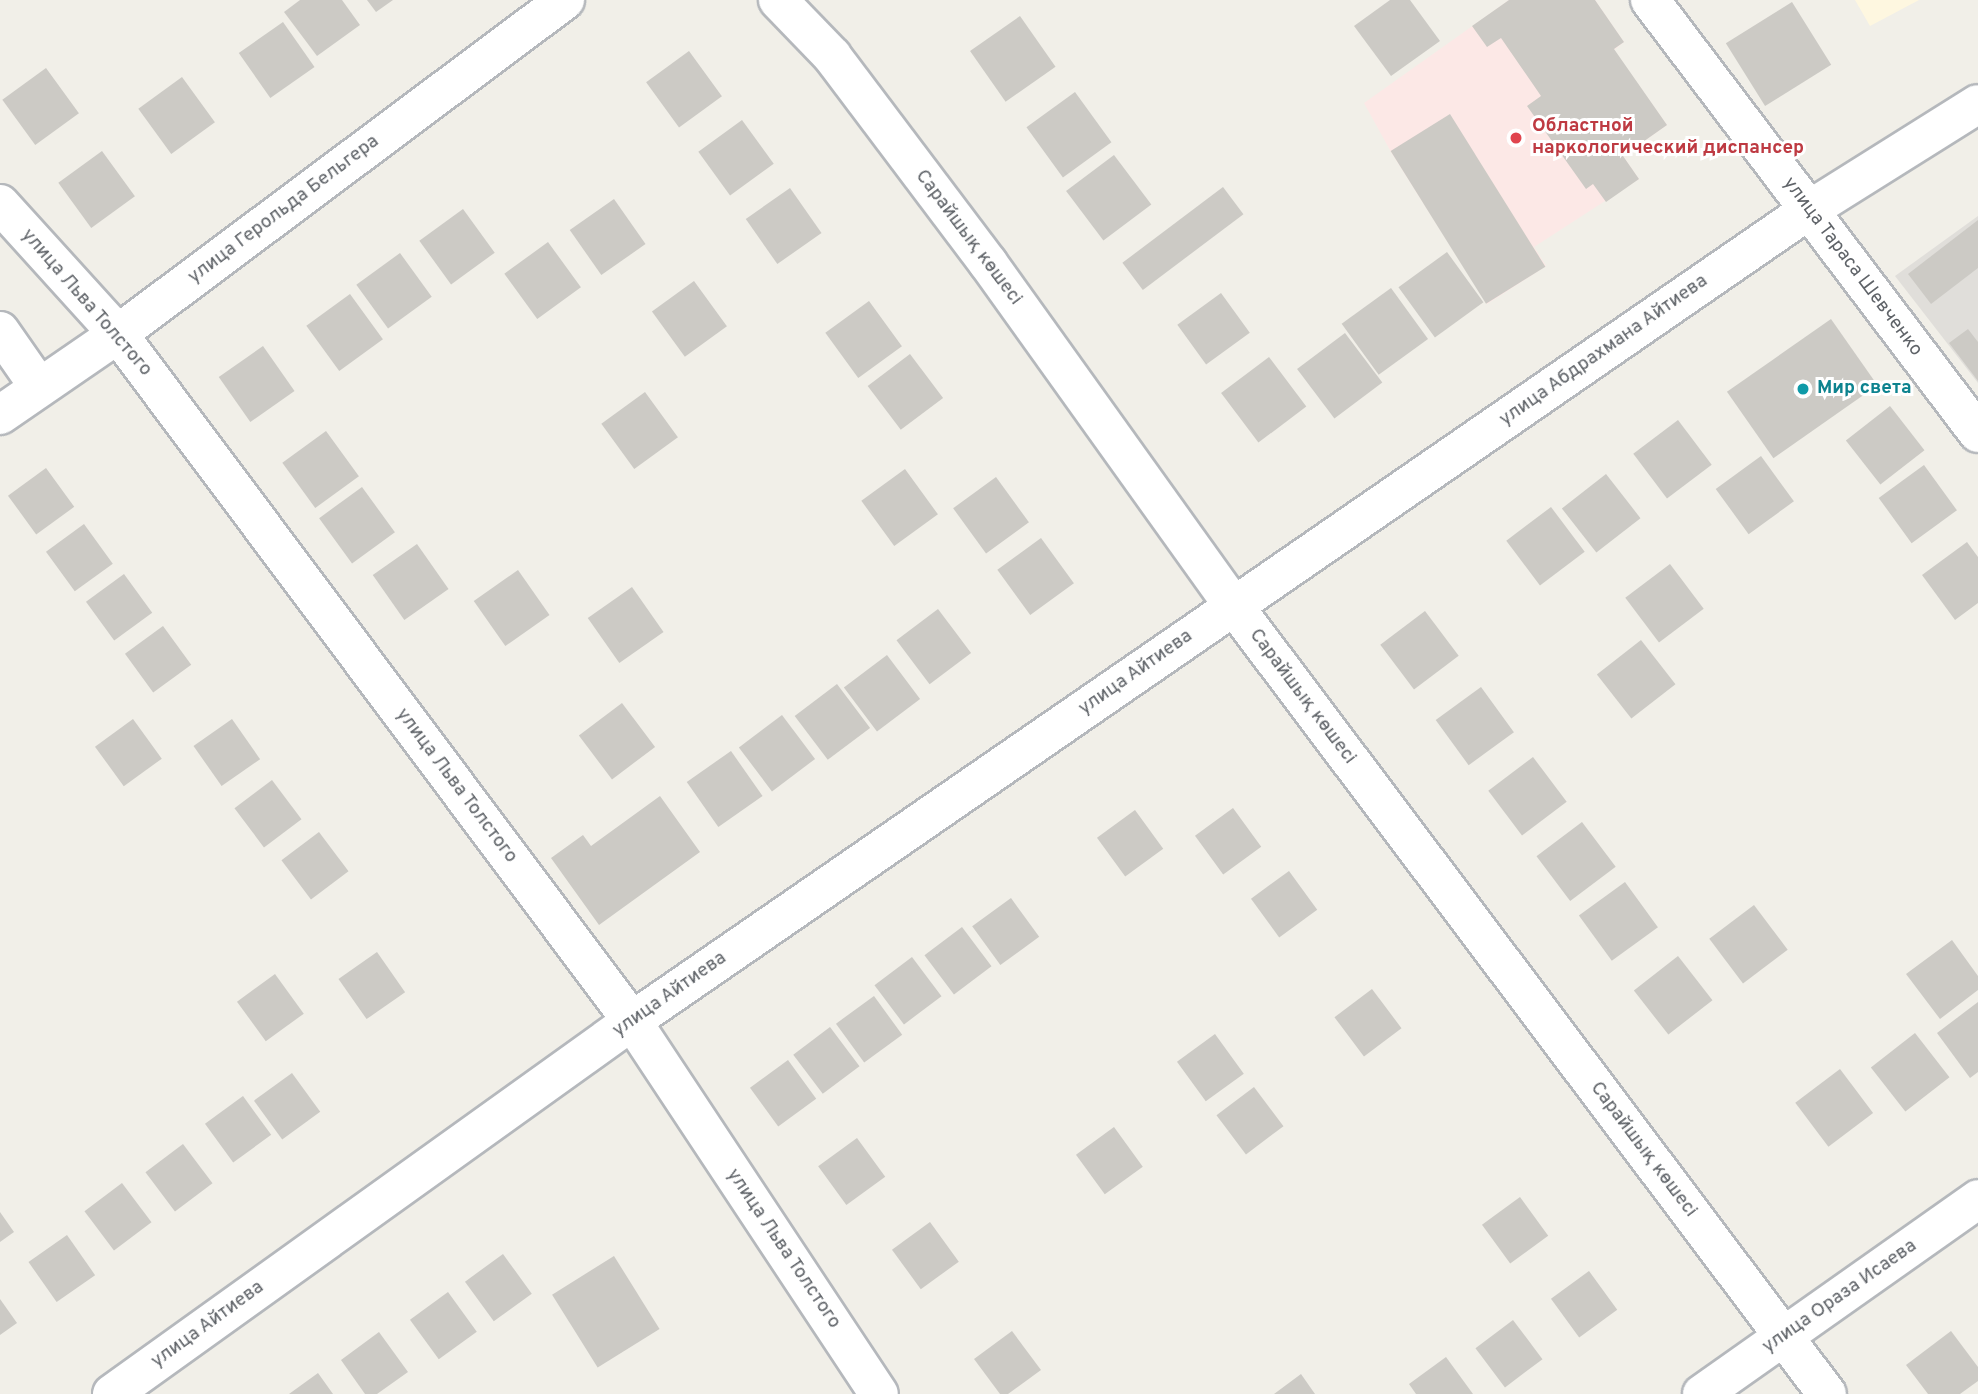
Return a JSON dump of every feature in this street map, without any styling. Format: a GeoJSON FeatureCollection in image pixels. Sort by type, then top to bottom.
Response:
{"type":"FeatureCollection","features":[{"type":"Feature","properties":{"kind":"street","name":"улица Герольда Бельгера"},"geometry":{"type":"LineString","coordinates":[[0,415],[118,334],[565,0]]}},
{"type":"Feature","properties":{"kind":"street","name":"Сарайшық көшесі"},"geometry":{"type":"LineString","coordinates":[[778,0],[832,56],[988,263],[1234,606],[1826,1394]]}},
{"type":"Feature","properties":{"kind":"street"},"geometry":{"type":"LineString","coordinates":[[816,0],[832,56]]}},
{"type":"Feature","properties":{"kind":"street","name":"улица Тараса Шевченко"},"geometry":{"type":"LineString","coordinates":[[1650,0],[1978,433]]}},
{"type":"Feature","properties":{"kind":"street","name":"улица Абдрахмана Айтиева"},"geometry":{"type":"LineString","coordinates":[[1234,606],[1809,210],[1978,104]]}},
{"type":"Feature","properties":{"kind":"street","name":"улица Льва Толстого"},"geometry":{"type":"LineString","coordinates":[[0,204],[118,334],[632,1021],[879,1394]]}},
{"type":"Feature","properties":{"kind":"street"},"geometry":{"type":"LineString","coordinates":[[0,331],[39,387]]}},
{"type":"Feature","properties":{"kind":"street","name":"улица Айтиева"},"geometry":{"type":"LineString","coordinates":[[112,1394],[632,1021],[1234,606]]}},
{"type":"Feature","properties":{"kind":"street","name":"улица Ораза Исаева"},"geometry":{"type":"LineString","coordinates":[[1702,1394],[1978,1199]]}},
{"type":"Feature","properties":{"kind":"shaded area","name":"Областной наркологический диспансер"},"geometry":{"type":"Polygon","coordinates":[[[1509,0],[1595,0],[1624,42],[1614,50],[1667,125],[1623,156],[1639,179],[1534,247],[1546,266],[1487,304],[1391,152],[1364,103],[1509,0]]]}},
{"type":"Feature","properties":{"kind":"shaded area"},"geometry":{"type":"Polygon","coordinates":[[[1855,0],[1919,0],[1870,26],[1855,0]]]}},
{"type":"Feature","properties":{"kind":"shaded area"},"geometry":{"type":"Polygon","coordinates":[[[1978,216],[1978,383],[1895,276],[1978,216]]]}},
{"type":"Feature","properties":{"kind":"building"},"geometry":{"type":"Polygon","coordinates":[[[300,0],[342,0],[360,25],[317,56],[284,12],[300,0]]]}},
{"type":"Feature","properties":{"kind":"building"},"geometry":{"type":"Polygon","coordinates":[[[367,0],[393,0],[376,12],[367,0]]]}},
{"type":"Feature","properties":{"kind":"building"},"geometry":{"type":"Polygon","coordinates":[[[1390,0],[1410,0],[1440,41],[1391,76],[1354,26],[1390,0]]]}},
{"type":"Feature","properties":{"kind":"building"},"geometry":{"type":"Polygon","coordinates":[[[1509,0],[1595,0],[1624,42],[1614,49],[1667,125],[1623,156],[1639,179],[1606,202],[1593,184],[1586,189],[1527,106],[1541,96],[1501,38],[1487,47],[1472,26],[1509,0]]]}},
{"type":"Feature","properties":{"kind":"building"},"geometry":{"type":"Polygon","coordinates":[[[1792,2],[1831,65],[1765,106],[1726,43],[1792,2]]]}},
{"type":"Feature","properties":{"kind":"building"},"geometry":{"type":"Polygon","coordinates":[[[1020,16],[1056,67],[1006,102],[970,51],[1020,16]]]}},
{"type":"Feature","properties":{"kind":"building"},"geometry":{"type":"Polygon","coordinates":[[[283,22],[315,67],[270,98],[239,53],[283,22]]]}},
{"type":"Feature","properties":{"kind":"building"},"geometry":{"type":"Polygon","coordinates":[[[689,51],[722,96],[679,127],[646,82],[689,51]]]}},
{"type":"Feature","properties":{"kind":"building"},"geometry":{"type":"Polygon","coordinates":[[[46,68],[79,113],[35,145],[2,100],[46,68]]]}},
{"type":"Feature","properties":{"kind":"building"},"geometry":{"type":"Polygon","coordinates":[[[182,77],[215,122],[171,154],[138,109],[182,77]]]}},
{"type":"Feature","properties":{"kind":"building"},"geometry":{"type":"Polygon","coordinates":[[[1075,92],[1111,142],[1063,177],[1026,127],[1075,92]]]}},
{"type":"Feature","properties":{"kind":"building"},"geometry":{"type":"Polygon","coordinates":[[[1450,114],[1545,267],[1486,304],[1391,151],[1450,114]]]}},
{"type":"Feature","properties":{"kind":"building"},"geometry":{"type":"Polygon","coordinates":[[[742,120],[774,164],[730,195],[698,152],[742,120]]]}},
{"type":"Feature","properties":{"kind":"building"},"geometry":{"type":"Polygon","coordinates":[[[102,151],[135,196],[91,228],[58,183],[102,151]]]}},
{"type":"Feature","properties":{"kind":"building"},"geometry":{"type":"Polygon","coordinates":[[[1114,155],[1151,205],[1103,241],[1066,191],[1114,155]]]}},
{"type":"Feature","properties":{"kind":"building"},"geometry":{"type":"Polygon","coordinates":[[[1223,187],[1243,214],[1143,290],[1122,263],[1223,187]]]}},
{"type":"Feature","properties":{"kind":"building"},"geometry":{"type":"Polygon","coordinates":[[[790,188],[822,233],[777,264],[746,219],[790,188]]]}},
{"type":"Feature","properties":{"kind":"building"},"geometry":{"type":"Polygon","coordinates":[[[614,199],[646,244],[601,275],[570,230],[614,199]]]}},
{"type":"Feature","properties":{"kind":"building"},"geometry":{"type":"Polygon","coordinates":[[[463,209],[495,253],[451,284],[419,241],[463,209]]]}},
{"type":"Feature","properties":{"kind":"building"},"geometry":{"type":"Polygon","coordinates":[[[1978,220],[1978,268],[1931,304],[1908,274],[1978,220]]]}},
{"type":"Feature","properties":{"kind":"building"},"geometry":{"type":"Polygon","coordinates":[[[548,242],[581,287],[537,319],[504,274],[548,242]]]}},
{"type":"Feature","properties":{"kind":"building"},"geometry":{"type":"Polygon","coordinates":[[[1447,252],[1483,302],[1435,337],[1398,287],[1447,252]]]}},
{"type":"Feature","properties":{"kind":"building"},"geometry":{"type":"Polygon","coordinates":[[[400,253],[432,297],[388,328],[356,285],[400,253]]]}},
{"type":"Feature","properties":{"kind":"building"},"geometry":{"type":"Polygon","coordinates":[[[694,281],[727,326],[685,357],[652,312],[694,281]]]}},
{"type":"Feature","properties":{"kind":"building"},"geometry":{"type":"Polygon","coordinates":[[[1391,288],[1428,339],[1379,375],[1342,324],[1391,288]]]}},
{"type":"Feature","properties":{"kind":"building"},"geometry":{"type":"Polygon","coordinates":[[[1221,293],[1250,333],[1206,364],[1177,325],[1221,293]]]}},
{"type":"Feature","properties":{"kind":"building"},"geometry":{"type":"Polygon","coordinates":[[[350,294],[383,339],[339,371],[306,326],[350,294]]]}},
{"type":"Feature","properties":{"kind":"building"},"geometry":{"type":"Polygon","coordinates":[[[869,301],[902,346],[858,378],[825,333],[869,301]]]}},
{"type":"Feature","properties":{"kind":"building","name":"Мир света"},"geometry":{"type":"Polygon","coordinates":[[[1831,319],[1877,385],[1773,458],[1727,392],[1831,319]]]}},
{"type":"Feature","properties":{"kind":"building"},"geometry":{"type":"Polygon","coordinates":[[[1968,329],[1978,342],[1978,381],[1949,343],[1968,329]]]}},
{"type":"Feature","properties":{"kind":"building"},"geometry":{"type":"Polygon","coordinates":[[[1345,333],[1382,383],[1334,419],[1297,369],[1345,333]]]}},
{"type":"Feature","properties":{"kind":"building"},"geometry":{"type":"Polygon","coordinates":[[[263,346],[295,391],[250,422],[219,377],[263,346]]]}},
{"type":"Feature","properties":{"kind":"building"},"geometry":{"type":"Polygon","coordinates":[[[910,354],[943,398],[901,430],[868,386],[910,354]]]}},
{"type":"Feature","properties":{"kind":"building"},"geometry":{"type":"Polygon","coordinates":[[[1269,357],[1306,407],[1258,443],[1221,393],[1269,357]]]}},
{"type":"Feature","properties":{"kind":"building"},"geometry":{"type":"Polygon","coordinates":[[[645,392],[678,437],[634,469],[601,424],[645,392]]]}},
{"type":"Feature","properties":{"kind":"building"},"geometry":{"type":"Polygon","coordinates":[[[1890,406],[1924,450],[1880,485],[1846,440],[1890,406]]]}},
{"type":"Feature","properties":{"kind":"building"},"geometry":{"type":"Polygon","coordinates":[[[1678,420],[1712,465],[1667,498],[1633,454],[1678,420]]]}},
{"type":"Feature","properties":{"kind":"building"},"geometry":{"type":"Polygon","coordinates":[[[326,431],[359,476],[315,508],[282,463],[326,431]]]}},
{"type":"Feature","properties":{"kind":"building"},"geometry":{"type":"Polygon","coordinates":[[[1761,456],[1794,501],[1749,534],[1716,489],[1761,456]]]}},
{"type":"Feature","properties":{"kind":"building"},"geometry":{"type":"Polygon","coordinates":[[[1924,465],[1957,510],[1912,543],[1879,498],[1924,465]]]}},
{"type":"Feature","properties":{"kind":"building"},"geometry":{"type":"Polygon","coordinates":[[[46,468],[74,507],[36,534],[8,496],[46,468]]]}},
{"type":"Feature","properties":{"kind":"building"},"geometry":{"type":"Polygon","coordinates":[[[905,469],[938,514],[894,546],[861,501],[905,469]]]}},
{"type":"Feature","properties":{"kind":"building"},"geometry":{"type":"Polygon","coordinates":[[[1606,474],[1640,518],[1596,553],[1562,508],[1606,474]]]}},
{"type":"Feature","properties":{"kind":"building"},"geometry":{"type":"Polygon","coordinates":[[[996,477],[1029,522],[986,553],[953,508],[996,477]]]}},
{"type":"Feature","properties":{"kind":"building"},"geometry":{"type":"Polygon","coordinates":[[[362,487],[395,532],[352,563],[319,518],[362,487]]]}},
{"type":"Feature","properties":{"kind":"building"},"geometry":{"type":"Polygon","coordinates":[[[1551,507],[1585,552],[1540,585],[1506,541],[1551,507]]]}},
{"type":"Feature","properties":{"kind":"building"},"geometry":{"type":"Polygon","coordinates":[[[84,524],[113,564],[75,591],[46,552],[84,524]]]}},
{"type":"Feature","properties":{"kind":"building"},"geometry":{"type":"Polygon","coordinates":[[[1041,538],[1074,583],[1030,615],[997,570],[1041,538]]]}},
{"type":"Feature","properties":{"kind":"building"},"geometry":{"type":"Polygon","coordinates":[[[1967,542],[1978,557],[1978,603],[1955,620],[1922,575],[1967,542]]]}},
{"type":"Feature","properties":{"kind":"building"},"geometry":{"type":"Polygon","coordinates":[[[417,544],[449,589],[404,620],[373,575],[417,544]]]}},
{"type":"Feature","properties":{"kind":"building"},"geometry":{"type":"Polygon","coordinates":[[[1670,564],[1704,609],[1659,642],[1625,598],[1670,564]]]}},
{"type":"Feature","properties":{"kind":"building"},"geometry":{"type":"Polygon","coordinates":[[[518,570],[550,615],[505,646],[474,601],[518,570]]]}},
{"type":"Feature","properties":{"kind":"building"},"geometry":{"type":"Polygon","coordinates":[[[124,574],[152,613],[114,640],[86,602],[124,574]]]}},
{"type":"Feature","properties":{"kind":"building"},"geometry":{"type":"Polygon","coordinates":[[[632,587],[664,632],[619,663],[588,618],[632,587]]]}},
{"type":"Feature","properties":{"kind":"building"},"geometry":{"type":"Polygon","coordinates":[[[938,609],[971,653],[930,684],[896,640],[938,609]]]}},
{"type":"Feature","properties":{"kind":"building"},"geometry":{"type":"Polygon","coordinates":[[[1425,611],[1459,656],[1414,689],[1380,645],[1425,611]]]}},
{"type":"Feature","properties":{"kind":"building"},"geometry":{"type":"Polygon","coordinates":[[[163,626],[191,665],[153,692],[125,654],[163,626]]]}},
{"type":"Feature","properties":{"kind":"building"},"geometry":{"type":"Polygon","coordinates":[[[1641,640],[1675,684],[1631,719],[1597,674],[1641,640]]]}},
{"type":"Feature","properties":{"kind":"building"},"geometry":{"type":"Polygon","coordinates":[[[887,655],[920,699],[877,731],[844,687],[887,655]]]}},
{"type":"Feature","properties":{"kind":"building"},"geometry":{"type":"Polygon","coordinates":[[[837,684],[870,728],[828,760],[795,716],[837,684]]]}},
{"type":"Feature","properties":{"kind":"building"},"geometry":{"type":"Polygon","coordinates":[[[1481,687],[1514,732],[1469,765],[1436,720],[1481,687]]]}},
{"type":"Feature","properties":{"kind":"building"},"geometry":{"type":"Polygon","coordinates":[[[622,703],[655,747],[612,779],[579,735],[622,703]]]}},
{"type":"Feature","properties":{"kind":"building"},"geometry":{"type":"Polygon","coordinates":[[[782,715],[815,759],[772,791],[739,747],[782,715]]]}},
{"type":"Feature","properties":{"kind":"building"},"geometry":{"type":"Polygon","coordinates":[[[133,719],[162,759],[124,786],[95,747],[133,719]]]}},
{"type":"Feature","properties":{"kind":"building"},"geometry":{"type":"Polygon","coordinates":[[[232,719],[260,759],[222,786],[193,746],[232,719]]]}},
{"type":"Feature","properties":{"kind":"building"},"geometry":{"type":"Polygon","coordinates":[[[731,751],[763,796],[718,827],[687,782],[731,751]]]}},
{"type":"Feature","properties":{"kind":"building"},"geometry":{"type":"Polygon","coordinates":[[[1533,757],[1567,802],[1522,835],[1488,791],[1533,757]]]}},
{"type":"Feature","properties":{"kind":"building"},"geometry":{"type":"Polygon","coordinates":[[[272,780],[301,819],[264,847],[234,808],[272,780]]]}},
{"type":"Feature","properties":{"kind":"building"},"geometry":{"type":"Polygon","coordinates":[[[660,796],[700,852],[599,925],[551,858],[583,835],[591,846],[660,796]]]}},
{"type":"Feature","properties":{"kind":"building"},"geometry":{"type":"Polygon","coordinates":[[[1233,808],[1261,847],[1223,874],[1195,836],[1233,808]]]}},
{"type":"Feature","properties":{"kind":"building"},"geometry":{"type":"Polygon","coordinates":[[[1135,810],[1163,849],[1125,876],[1097,838],[1135,810]]]}},
{"type":"Feature","properties":{"kind":"building"},"geometry":{"type":"Polygon","coordinates":[[[1582,822],[1616,867],[1570,901],[1536,856],[1582,822]]]}},
{"type":"Feature","properties":{"kind":"building"},"geometry":{"type":"Polygon","coordinates":[[[319,832],[348,871],[311,899],[281,860],[319,832]]]}},
{"type":"Feature","properties":{"kind":"building"},"geometry":{"type":"Polygon","coordinates":[[[1289,871],[1317,910],[1279,937],[1251,899],[1289,871]]]}},
{"type":"Feature","properties":{"kind":"building"},"geometry":{"type":"Polygon","coordinates":[[[1625,882],[1658,927],[1612,961],[1579,916],[1625,882]]]}},
{"type":"Feature","properties":{"kind":"building"},"geometry":{"type":"Polygon","coordinates":[[[1011,898],[1039,937],[1000,965],[972,926],[1011,898]]]}},
{"type":"Feature","properties":{"kind":"building"},"geometry":{"type":"Polygon","coordinates":[[[1754,905],[1788,950],[1743,983],[1709,939],[1754,905]]]}},
{"type":"Feature","properties":{"kind":"building"},"geometry":{"type":"Polygon","coordinates":[[[962,927],[991,966],[954,994],[924,955],[962,927]]]}},
{"type":"Feature","properties":{"kind":"building"},"geometry":{"type":"Polygon","coordinates":[[[1952,940],[1978,976],[1978,990],[1940,1019],[1906,974],[1952,940]]]}},
{"type":"Feature","properties":{"kind":"building"},"geometry":{"type":"Polygon","coordinates":[[[377,952],[405,992],[367,1019],[338,979],[377,952]]]}},
{"type":"Feature","properties":{"kind":"building"},"geometry":{"type":"Polygon","coordinates":[[[1678,956],[1712,1000],[1668,1035],[1634,990],[1678,956]]]}},
{"type":"Feature","properties":{"kind":"building"},"geometry":{"type":"Polygon","coordinates":[[[912,957],[941,996],[904,1024],[874,985],[912,957]]]}},
{"type":"Feature","properties":{"kind":"building"},"geometry":{"type":"Polygon","coordinates":[[[275,974],[304,1014],[266,1041],[237,1002],[275,974]]]}},
{"type":"Feature","properties":{"kind":"building"},"geometry":{"type":"Polygon","coordinates":[[[1372,989],[1401,1028],[1364,1056],[1334,1017],[1372,989]]]}},
{"type":"Feature","properties":{"kind":"building"},"geometry":{"type":"Polygon","coordinates":[[[874,996],[902,1035],[864,1062],[836,1024],[874,996]]]}},
{"type":"Feature","properties":{"kind":"building"},"geometry":{"type":"Polygon","coordinates":[[[1978,1002],[1978,1072],[1970,1078],[1937,1033],[1978,1002]]]}},
{"type":"Feature","properties":{"kind":"building"},"geometry":{"type":"Polygon","coordinates":[[[830,1027],[859,1066],[823,1094],[793,1055],[830,1027]]]}},
{"type":"Feature","properties":{"kind":"building"},"geometry":{"type":"Polygon","coordinates":[[[1915,1033],[1949,1077],[1905,1112],[1871,1067],[1915,1033]]]}},
{"type":"Feature","properties":{"kind":"building"},"geometry":{"type":"Polygon","coordinates":[[[1215,1034],[1244,1074],[1206,1101],[1177,1062],[1215,1034]]]}},
{"type":"Feature","properties":{"kind":"building"},"geometry":{"type":"Polygon","coordinates":[[[788,1060],[816,1099],[778,1126],[750,1088],[788,1060]]]}},
{"type":"Feature","properties":{"kind":"building"},"geometry":{"type":"Polygon","coordinates":[[[1840,1069],[1873,1113],[1828,1147],[1795,1103],[1840,1069]]]}},
{"type":"Feature","properties":{"kind":"building"},"geometry":{"type":"Polygon","coordinates":[[[292,1073],[320,1112],[282,1139],[254,1101],[292,1073]]]}},
{"type":"Feature","properties":{"kind":"building"},"geometry":{"type":"Polygon","coordinates":[[[1254,1087],[1283,1126],[1246,1154],[1216,1115],[1254,1087]]]}},
{"type":"Feature","properties":{"kind":"building"},"geometry":{"type":"Polygon","coordinates":[[[243,1096],[271,1135],[233,1162],[205,1124],[243,1096]]]}},
{"type":"Feature","properties":{"kind":"building"},"geometry":{"type":"Polygon","coordinates":[[[1114,1127],[1143,1167],[1105,1194],[1076,1155],[1114,1127]]]}},
{"type":"Feature","properties":{"kind":"building"},"geometry":{"type":"Polygon","coordinates":[[[857,1138],[885,1177],[846,1205],[818,1166],[857,1138]]]}},
{"type":"Feature","properties":{"kind":"building"},"geometry":{"type":"Polygon","coordinates":[[[183,1144],[212,1183],[175,1211],[145,1172],[183,1144]]]}},
{"type":"Feature","properties":{"kind":"building"},"geometry":{"type":"Polygon","coordinates":[[[122,1183],[151,1222],[114,1250],[84,1211],[122,1183]]]}},
{"type":"Feature","properties":{"kind":"building"},"geometry":{"type":"Polygon","coordinates":[[[1520,1197],[1548,1236],[1510,1263],[1482,1225],[1520,1197]]]}},
{"type":"Feature","properties":{"kind":"building"},"geometry":{"type":"Polygon","coordinates":[[[0,1212],[14,1232],[0,1242],[0,1212]]]}},
{"type":"Feature","properties":{"kind":"building"},"geometry":{"type":"Polygon","coordinates":[[[930,1222],[959,1262],[921,1289],[892,1250],[930,1222]]]}},
{"type":"Feature","properties":{"kind":"building"},"geometry":{"type":"Polygon","coordinates":[[[67,1235],[95,1275],[57,1302],[28,1262],[67,1235]]]}},
{"type":"Feature","properties":{"kind":"building"},"geometry":{"type":"Polygon","coordinates":[[[503,1254],[532,1294],[494,1321],[465,1282],[503,1254]]]}},
{"type":"Feature","properties":{"kind":"building"},"geometry":{"type":"Polygon","coordinates":[[[614,1256],[660,1329],[598,1368],[552,1295],[614,1256]]]}},
{"type":"Feature","properties":{"kind":"building"},"geometry":{"type":"Polygon","coordinates":[[[1589,1271],[1617,1310],[1579,1337],[1551,1299],[1589,1271]]]}},
{"type":"Feature","properties":{"kind":"building"},"geometry":{"type":"Polygon","coordinates":[[[448,1292],[477,1332],[439,1359],[410,1320],[448,1292]]]}},
{"type":"Feature","properties":{"kind":"building"},"geometry":{"type":"Polygon","coordinates":[[[0,1299],[17,1323],[0,1335],[0,1299]]]}},
{"type":"Feature","properties":{"kind":"building"},"geometry":{"type":"Polygon","coordinates":[[[1513,1320],[1542,1359],[1505,1387],[1475,1348],[1513,1320]]]}},
{"type":"Feature","properties":{"kind":"building"},"geometry":{"type":"Polygon","coordinates":[[[1012,1331],[1041,1370],[1008,1394],[1000,1394],[974,1359],[1012,1331]]]}},
{"type":"Feature","properties":{"kind":"building"},"geometry":{"type":"Polygon","coordinates":[[[1951,1331],[1978,1367],[1978,1381],[1960,1394],[1928,1394],[1906,1365],[1951,1331]]]}},
{"type":"Feature","properties":{"kind":"building"},"geometry":{"type":"Polygon","coordinates":[[[379,1332],[408,1372],[377,1394],[365,1394],[341,1360],[379,1332]]]}},
{"type":"Feature","properties":{"kind":"building"},"geometry":{"type":"Polygon","coordinates":[[[1446,1357],[1473,1394],[1416,1394],[1409,1384],[1446,1357]]]}},
{"type":"Feature","properties":{"kind":"building"},"geometry":{"type":"Polygon","coordinates":[[[318,1373],[333,1394],[289,1394],[318,1373]]]}},
{"type":"Feature","properties":{"kind":"building"},"geometry":{"type":"Polygon","coordinates":[[[1301,1374],[1315,1394],[1274,1394],[1301,1374]]]}},
{"type":"Feature","properties":{"kind":"place","name":"Областной наркологический диспансер"},"geometry":{"type":"Point","coordinates":[1516,138]}},
{"type":"Feature","properties":{"kind":"place","name":"Мир света"},"geometry":{"type":"Point","coordinates":[1803,389]}}]}
